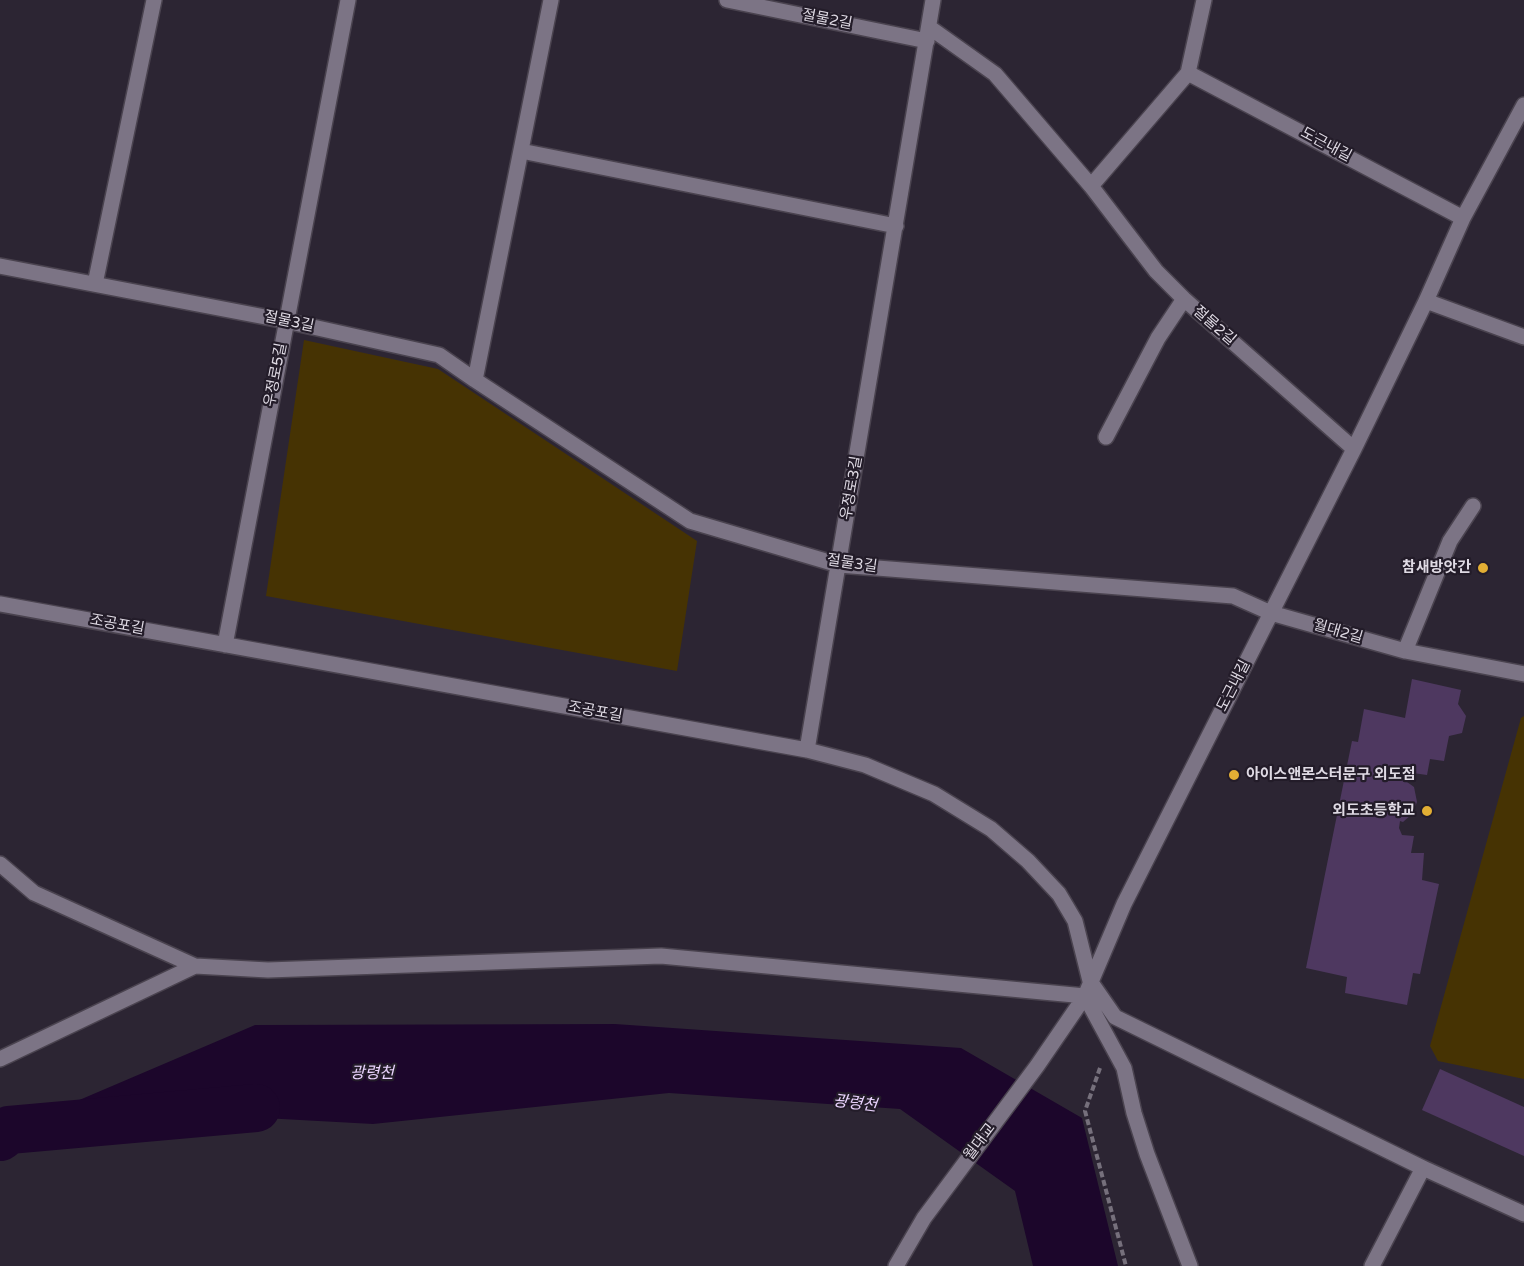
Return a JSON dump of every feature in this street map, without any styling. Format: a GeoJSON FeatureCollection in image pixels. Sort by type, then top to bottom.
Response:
{"type":"FeatureCollection","features":[{"type":"Feature","properties":{"kind":"street"},"geometry":{"type":"LineString","coordinates":[[95,284],[154,0]]}},
{"type":"Feature","properties":{"kind":"street","name":"우정로5길"},"geometry":{"type":"LineString","coordinates":[[225,645],[348,0]]}},
{"type":"Feature","properties":{"kind":"street"},"geometry":{"type":"LineString","coordinates":[[475,380],[551,0]]}},
{"type":"Feature","properties":{"kind":"street","name":"절물2길"},"geometry":{"type":"LineString","coordinates":[[727,0],[928,34],[995,74],[1091,186],[1156,271],[1184,299],[1354,449]]}},
{"type":"Feature","properties":{"kind":"street","name":"우정로3길"},"geometry":{"type":"LineString","coordinates":[[807,750],[933,0]]}},
{"type":"Feature","properties":{"kind":"street"},"geometry":{"type":"LineString","coordinates":[[1091,186],[1188,73],[1204,0]]}},
{"type":"Feature","properties":{"kind":"street","name":"도근내길"},"geometry":{"type":"LineString","coordinates":[[1188,73],[1463,218]]}},
{"type":"Feature","properties":{"kind":"street","name":"도근내길"},"geometry":{"type":"LineString","coordinates":[[1037,1066],[1087,988],[1124,904],[1354,449],[1426,301],[1463,218],[1524,105]]}},
{"type":"Feature","properties":{"kind":"street"},"geometry":{"type":"LineString","coordinates":[[520,152],[896,226]]}},
{"type":"Feature","properties":{"kind":"street","name":"절물3길"},"geometry":{"type":"LineString","coordinates":[[0,266],[286,321],[440,355],[690,521],[839,565],[1233,596],[1271,613]]}},
{"type":"Feature","properties":{"kind":"street"},"geometry":{"type":"LineString","coordinates":[[1106,437],[1158,338],[1184,299]]}},
{"type":"Feature","properties":{"kind":"street"},"geometry":{"type":"LineString","coordinates":[[1426,301],[1524,336]]}},
{"type":"Feature","properties":{"kind":"street"},"geometry":{"type":"LineString","coordinates":[[1405,651],[1449,541],[1473,507]]}},
{"type":"Feature","properties":{"kind":"street","name":"조공포길"},"geometry":{"type":"LineString","coordinates":[[0,604],[807,750],[865,765],[934,794],[991,829],[1028,861],[1059,894],[1075,921],[1087,988]]}},
{"type":"Feature","properties":{"kind":"street","name":"월대2길"},"geometry":{"type":"LineString","coordinates":[[1271,613],[1405,651],[1524,674]]}},
{"type":"Feature","properties":{"kind":"street"},"geometry":{"type":"LineString","coordinates":[[0,864],[34,893],[195,966],[268,970],[661,956],[1087,988],[1115,1017],[1424,1168],[1524,1214]]}},
{"type":"Feature","properties":{"kind":"street"},"geometry":{"type":"LineString","coordinates":[[0,1059],[195,966]]}},
{"type":"Feature","properties":{"kind":"street"},"geometry":{"type":"LineString","coordinates":[[1087,988],[1124,1068],[1137,1123],[1190,1266]]}},
{"type":"Feature","properties":{"kind":"street","name":"월대교"},"geometry":{"type":"LineString","coordinates":[[896,1266],[924,1218],[1037,1066]]}},
{"type":"Feature","properties":{"kind":"street"},"geometry":{"type":"LineString","coordinates":[[1372,1266],[1424,1168]]}},
{"type":"Feature","properties":{"kind":"path"},"geometry":{"type":"LineString","coordinates":[[1110,1039],[1085,1111],[1126,1266]]}},
{"type":"Feature","properties":{"kind":"shaded area"},"geometry":{"type":"Polygon","coordinates":[[[304,340],[438,369],[697,541],[677,671],[266,596],[304,340]]]}},
{"type":"Feature","properties":{"kind":"shaded area"},"geometry":{"type":"Polygon","coordinates":[[[1524,716],[1524,1079],[1438,1061],[1430,1046],[1521,718],[1524,716]]]}},
{"type":"Feature","properties":{"kind":"water","name":"광령천"},"geometry":{"type":"Polygon","coordinates":[[[615,1024],[961,1048],[1082,1118],[1118,1266],[1033,1266],[1015,1191],[900,1109],[669,1093],[373,1124],[190,1114],[9,1130],[255,1025],[615,1024]]]}},
{"type":"Feature","properties":{"kind":"building","name":"외도초등학교"},"geometry":{"type":"Polygon","coordinates":[[[1412,679],[1461,690],[1458,704],[1466,716],[1462,733],[1449,736],[1444,761],[1430,759],[1427,775],[1413,773],[1407,777],[1407,782],[1414,787],[1417,802],[1412,814],[1403,822],[1400,821],[1399,828],[1402,835],[1414,836],[1411,853],[1424,853],[1422,880],[1439,884],[1420,974],[1413,973],[1407,1005],[1345,993],[1347,977],[1306,968],[1352,741],[1358,742],[1364,709],[1405,718],[1412,679]]]}},
{"type":"Feature","properties":{"kind":"building"},"geometry":{"type":"Polygon","coordinates":[[[1440,1069],[1524,1107],[1524,1156],[1422,1110],[1440,1069]]]}},
{"type":"Feature","properties":{"kind":"waterway","name":"광령천"},"geometry":{"type":"LineString","coordinates":[[0,1137],[9,1130],[256,1108]]}},
{"type":"Feature","properties":{"kind":"place","name":"참새방앗간"},"geometry":{"type":"Point","coordinates":[1483,568]}},
{"type":"Feature","properties":{"kind":"place","name":"아이스앤몬스터문구 외도점"},"geometry":{"type":"Point","coordinates":[1234,775]}},
{"type":"Feature","properties":{"kind":"place","name":"외도초등학교"},"geometry":{"type":"Point","coordinates":[1427,811]}}]}
